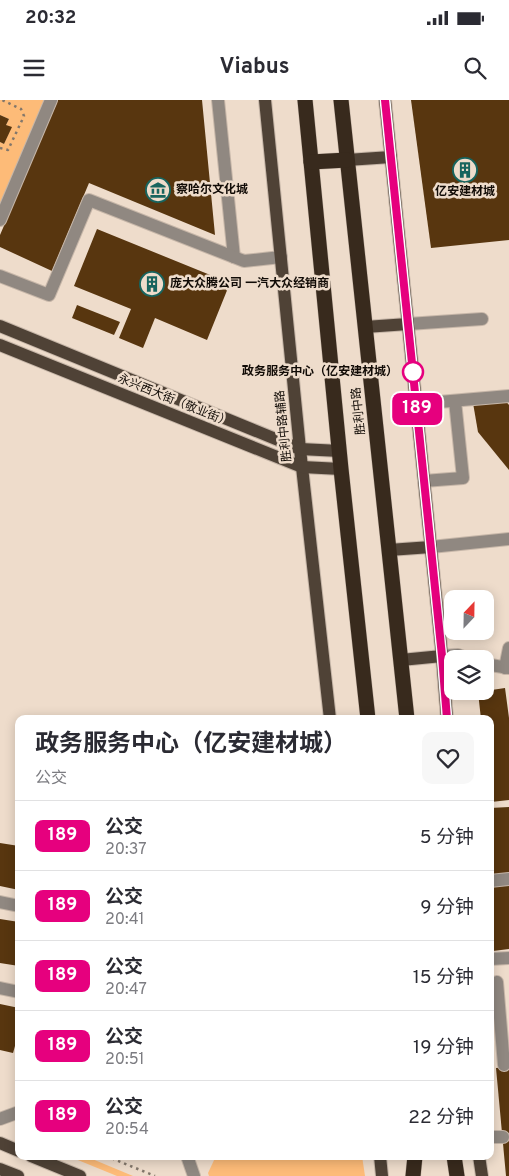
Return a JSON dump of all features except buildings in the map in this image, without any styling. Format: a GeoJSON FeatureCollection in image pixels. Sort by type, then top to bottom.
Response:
{"type":"FeatureCollection","features":[{"type":"Feature","properties":{"kind":"highway","name":"胜利中路"},"geometry":{"type":"LineString","coordinates":[[305,100],[341,469],[368,715]]}},
{"type":"Feature","properties":{"kind":"highway","name":"胜利中路"},"geometry":{"type":"LineString","coordinates":[[341,100],[407,715]]}},
{"type":"Feature","properties":{"kind":"highway"},"geometry":{"type":"LineString","coordinates":[[311,162],[348,160]]}},
{"type":"Feature","properties":{"kind":"highway"},"geometry":{"type":"LineString","coordinates":[[415,1160],[415,1176]]}},
{"type":"Feature","properties":{"kind":"highway"},"geometry":{"type":"LineString","coordinates":[[455,1160],[457,1176]]}},
{"type":"Feature","properties":{"kind":"main road","name":"胜利中路辅路"},"geometry":{"type":"LineString","coordinates":[[265,100],[300,449],[330,715]]}},
{"type":"Feature","properties":{"kind":"main road"},"geometry":{"type":"LineString","coordinates":[[385,100],[447,715]]}},
{"type":"Feature","properties":{"kind":"main road"},"geometry":{"type":"LineString","coordinates":[[348,160],[391,157]]}},
{"type":"Feature","properties":{"kind":"main road"},"geometry":{"type":"LineString","coordinates":[[365,328],[408,324]]}},
{"type":"Feature","properties":{"kind":"main road","name":"永兴西大街（敬业街）"},"geometry":{"type":"LineString","coordinates":[[0,326],[300,449],[340,451]]}},
{"type":"Feature","properties":{"kind":"main road","name":"永兴西大街（敬业街）"},"geometry":{"type":"LineString","coordinates":[[0,346],[302,467],[341,469]]}},
{"type":"Feature","properties":{"kind":"main road"},"geometry":{"type":"LineString","coordinates":[[389,550],[431,546]]}},
{"type":"Feature","properties":{"kind":"main road"},"geometry":{"type":"LineString","coordinates":[[401,660],[442,656]]}},
{"type":"Feature","properties":{"kind":"main road"},"geometry":{"type":"LineString","coordinates":[[0,1143],[15,1149]]}},
{"type":"Feature","properties":{"kind":"main road"},"geometry":{"type":"LineString","coordinates":[[42,1160],[80,1176]]}},
{"type":"Feature","properties":{"kind":"main road"},"geometry":{"type":"LineString","coordinates":[[380,1160],[382,1176]]}},
{"type":"Feature","properties":{"kind":"main road"},"geometry":{"type":"LineString","coordinates":[[480,1160],[482,1176]]}},
{"type":"Feature","properties":{"kind":"main road"},"geometry":{"type":"LineString","coordinates":[[0,1169],[18,1176]]}},
{"type":"Feature","properties":{"kind":"street"},"geometry":{"type":"LineString","coordinates":[[0,220],[51,100]]}},
{"type":"Feature","properties":{"kind":"street"},"geometry":{"type":"LineString","coordinates":[[218,100],[234,257]]}},
{"type":"Feature","properties":{"kind":"street"},"geometry":{"type":"LineString","coordinates":[[0,276],[49,295],[89,200],[244,261],[280,257]]}},
{"type":"Feature","properties":{"kind":"street"},"geometry":{"type":"LineString","coordinates":[[408,324],[482,319]]}},
{"type":"Feature","properties":{"kind":"street"},"geometry":{"type":"LineString","coordinates":[[416,404],[509,396]]}},
{"type":"Feature","properties":{"kind":"street"},"geometry":{"type":"LineString","coordinates":[[424,481],[463,478],[456,400]]}},
{"type":"Feature","properties":{"kind":"street"},"geometry":{"type":"LineString","coordinates":[[431,546],[509,539]]}},
{"type":"Feature","properties":{"kind":"street"},"geometry":{"type":"LineString","coordinates":[[494,666],[507,668],[509,648]]}},
{"type":"Feature","properties":{"kind":"street"},"geometry":{"type":"LineString","coordinates":[[494,881],[509,879]]}},
{"type":"Feature","properties":{"kind":"street"},"geometry":{"type":"LineString","coordinates":[[0,902],[15,905]]}},
{"type":"Feature","properties":{"kind":"street"},"geometry":{"type":"LineString","coordinates":[[494,959],[509,958]]}},
{"type":"Feature","properties":{"kind":"street"},"geometry":{"type":"LineString","coordinates":[[497,982],[495,1026],[504,1065]]}},
{"type":"Feature","properties":{"kind":"street"},"geometry":{"type":"LineString","coordinates":[[0,988],[15,991]]}},
{"type":"Feature","properties":{"kind":"street"},"geometry":{"type":"LineString","coordinates":[[0,1120],[15,1114]]}},
{"type":"Feature","properties":{"kind":"street"},"geometry":{"type":"LineString","coordinates":[[188,1160],[194,1176]]}},
{"type":"Feature","properties":{"kind":"path"},"geometry":{"type":"LineString","coordinates":[[0,148],[8,150],[24,116],[21,109],[2,100]]}},
{"type":"Feature","properties":{"kind":"path"},"geometry":{"type":"LineString","coordinates":[[116,1160],[155,1176]]}},
{"type":"Feature","properties":{"kind":"shaded area"},"geometry":{"type":"Polygon","coordinates":[[[0,100],[44,100],[0,204],[0,142],[4,144],[11,128],[6,125],[9,119],[0,115],[0,100]]]}},
{"type":"Feature","properties":{"kind":"shaded area"},"geometry":{"type":"Polygon","coordinates":[[[78,1160],[95,1160],[133,1176],[117,1176],[78,1160]]]}},
{"type":"Feature","properties":{"kind":"shaded area"},"geometry":{"type":"Polygon","coordinates":[[[214,1160],[363,1160],[365,1176],[209,1176],[208,1173],[214,1160]]]}},
{"type":"Feature","properties":{"kind":"bus line","name":"189"},"geometry":{"type":"LineString","coordinates":[[385,100],[447,715]]}},
{"type":"Feature","properties":{"kind":"place","name":"亿安建材城"},"geometry":{"type":"Point","coordinates":[465,170]}},
{"type":"Feature","properties":{"kind":"place","name":"察哈尔文化城"},"geometry":{"type":"Point","coordinates":[158,190]}},
{"type":"Feature","properties":{"kind":"place","name":"庞大众腾公司 一汽大众经销商"},"geometry":{"type":"Point","coordinates":[152,284]}},
{"type":"Feature","properties":{"kind":"place","name":"政务服务中心（亿安建材城）"},"geometry":{"type":"Point","coordinates":[413,372]}}]}
